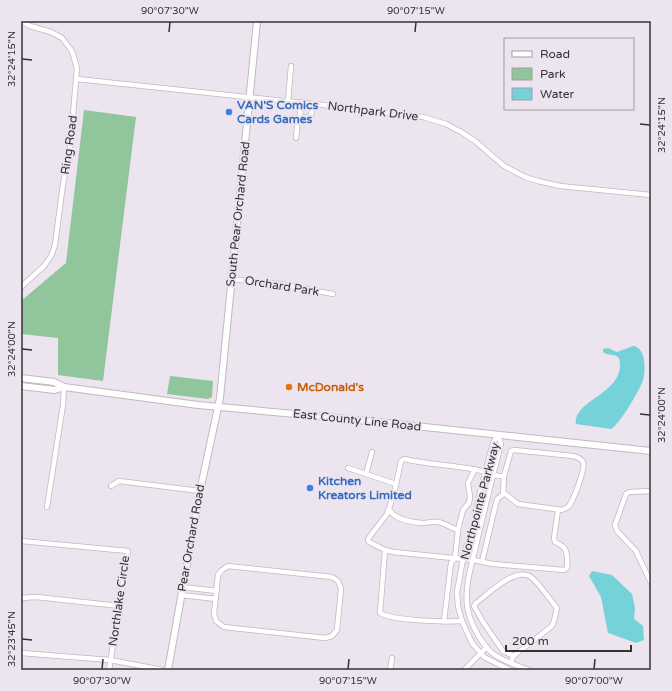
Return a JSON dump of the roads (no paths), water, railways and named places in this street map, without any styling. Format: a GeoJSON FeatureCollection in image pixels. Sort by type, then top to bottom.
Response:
{"type":"FeatureCollection","features":[{"type":"Feature","properties":{"kind":"main road","name":"South Pear Orchard Road"},"geometry":{"type":"LineString","coordinates":[[218,407],[257,21]]}},
{"type":"Feature","properties":{"kind":"main road","name":"East County Line Road"},"geometry":{"type":"LineString","coordinates":[[21,378],[54,382],[64,387],[218,407],[651,451]]}},
{"type":"Feature","properties":{"kind":"main road","name":"East County Line Road"},"geometry":{"type":"LineString","coordinates":[[21,386],[55,390],[64,387]]}},
{"type":"Feature","properties":{"kind":"main road","name":"Pear Orchard Road"},"geometry":{"type":"LineString","coordinates":[[168,670],[200,491],[218,407]]}},
{"type":"Feature","properties":{"kind":"street","name":"Ring Road"},"geometry":{"type":"LineString","coordinates":[[21,21],[30,26],[51,32],[62,38],[70,47],[78,68],[70,150],[63,184],[55,245],[47,264],[21,287]]}},
{"type":"Feature","properties":{"kind":"street"},"geometry":{"type":"LineString","coordinates":[[288,101],[291,66]]}},
{"type":"Feature","properties":{"kind":"street","name":"Northpark Drive"},"geometry":{"type":"LineString","coordinates":[[77,79],[301,102],[423,117],[446,124],[461,132],[475,141],[504,166],[525,177],[560,186],[651,195]]}},
{"type":"Feature","properties":{"kind":"street"},"geometry":{"type":"LineString","coordinates":[[296,138],[301,102]]}},
{"type":"Feature","properties":{"kind":"street"},"geometry":{"type":"LineString","coordinates":[[300,116],[311,116],[313,104]]}},
{"type":"Feature","properties":{"kind":"street","name":"Orchard Park"},"geometry":{"type":"LineString","coordinates":[[231,279],[280,284],[332,294]]}},
{"type":"Feature","properties":{"kind":"street"},"geometry":{"type":"LineString","coordinates":[[47,507],[63,405],[64,387]]}},
{"type":"Feature","properties":{"kind":"street","name":"Northpointe Parkway"},"geometry":{"type":"LineString","coordinates":[[498,435],[493,443],[476,509],[472,536],[466,547],[463,559],[457,592],[458,608],[472,643],[484,657],[510,670]]}},
{"type":"Feature","properties":{"kind":"street","name":"Northpointe Parkway"},"geometry":{"type":"LineString","coordinates":[[498,435],[501,444],[473,560],[467,592],[467,607],[470,619],[479,637],[487,647],[498,656],[529,670]]}},
{"type":"Feature","properties":{"kind":"street"},"geometry":{"type":"LineString","coordinates":[[514,450],[573,456],[581,459],[584,463],[583,472],[574,499],[568,508],[562,510],[518,504],[503,492],[504,476],[511,451],[514,450]]}},
{"type":"Feature","properties":{"kind":"street"},"geometry":{"type":"LineString","coordinates":[[366,474],[372,452]]}},
{"type":"Feature","properties":{"kind":"street"},"geometry":{"type":"LineString","coordinates":[[504,476],[474,469],[404,459],[401,461],[387,514],[368,539],[369,542],[385,550],[393,552],[473,560],[528,568],[564,570],[567,568],[568,553],[565,548],[555,542],[554,538],[558,510]]}},
{"type":"Feature","properties":{"kind":"street"},"geometry":{"type":"LineString","coordinates":[[348,468],[396,484]]}},
{"type":"Feature","properties":{"kind":"street"},"geometry":{"type":"LineString","coordinates":[[444,621],[451,563],[455,558],[458,530],[463,510],[469,503],[470,497],[468,483],[474,469]]}},
{"type":"Feature","properties":{"kind":"street"},"geometry":{"type":"LineString","coordinates":[[111,486],[119,481],[200,491]]}},
{"type":"Feature","properties":{"kind":"street"},"geometry":{"type":"LineString","coordinates":[[651,491],[630,492],[626,494],[615,525],[617,532],[636,551],[651,583]]}},
{"type":"Feature","properties":{"kind":"street"},"geometry":{"type":"LineString","coordinates":[[482,562],[497,499],[504,494]]}},
{"type":"Feature","properties":{"kind":"street"},"geometry":{"type":"LineString","coordinates":[[389,509],[391,514],[398,518],[423,523],[436,521],[441,522],[458,530]]}},
{"type":"Feature","properties":{"kind":"street","name":"Northlake Circle"},"geometry":{"type":"LineString","coordinates":[[21,541],[128,552],[109,670]]}},
{"type":"Feature","properties":{"kind":"street"},"geometry":{"type":"LineString","coordinates":[[385,550],[380,613],[394,618],[462,621]]}},
{"type":"Feature","properties":{"kind":"street"},"geometry":{"type":"LineString","coordinates":[[228,566],[332,577],[338,581],[341,589],[336,630],[332,636],[324,638],[224,627],[216,621],[214,614],[216,599],[218,575],[228,566]]}},
{"type":"Feature","properties":{"kind":"street"},"geometry":{"type":"LineString","coordinates":[[511,663],[514,656],[552,626],[557,608],[531,576],[522,574],[516,574],[507,579],[474,606],[503,651],[514,656]]}},
{"type":"Feature","properties":{"kind":"street"},"geometry":{"type":"LineString","coordinates":[[182,587],[216,591]]}},
{"type":"Feature","properties":{"kind":"street"},"geometry":{"type":"LineString","coordinates":[[181,594],[216,599]]}},
{"type":"Feature","properties":{"kind":"street"},"geometry":{"type":"LineString","coordinates":[[21,598],[36,597],[120,606]]}},
{"type":"Feature","properties":{"kind":"street"},"geometry":{"type":"LineString","coordinates":[[458,608],[467,607]]}},
{"type":"Feature","properties":{"kind":"street"},"geometry":{"type":"LineString","coordinates":[[464,670],[487,647]]}},
{"type":"Feature","properties":{"kind":"street"},"geometry":{"type":"LineString","coordinates":[[21,653],[110,660],[163,670]]}},
{"type":"Feature","properties":{"kind":"street"},"geometry":{"type":"LineString","coordinates":[[390,670],[392,658]]}},
{"type":"Feature","properties":{"kind":"water"},"geometry":{"type":"Polygon","coordinates":[[[633,346],[637,347],[643,355],[645,366],[644,376],[638,391],[619,421],[611,429],[576,424],[577,415],[591,401],[609,388],[616,380],[620,370],[619,358],[603,352],[603,349],[608,348],[617,352],[633,346]]]}},
{"type":"Feature","properties":{"kind":"water"},"geometry":{"type":"Polygon","coordinates":[[[592,571],[612,575],[632,594],[635,608],[634,619],[643,626],[644,640],[636,643],[608,633],[601,597],[589,576],[592,571]]]}},
{"type":"Feature","properties":{"kind":"place","name":"VAN'S Comics Cards Games"},"geometry":{"type":"Point","coordinates":[229,112]}},
{"type":"Feature","properties":{"kind":"place","name":"McDonald's"},"geometry":{"type":"Point","coordinates":[289,387]}},
{"type":"Feature","properties":{"kind":"place","name":"Kitchen Kreators Limited"},"geometry":{"type":"Point","coordinates":[310,488]}}]}
